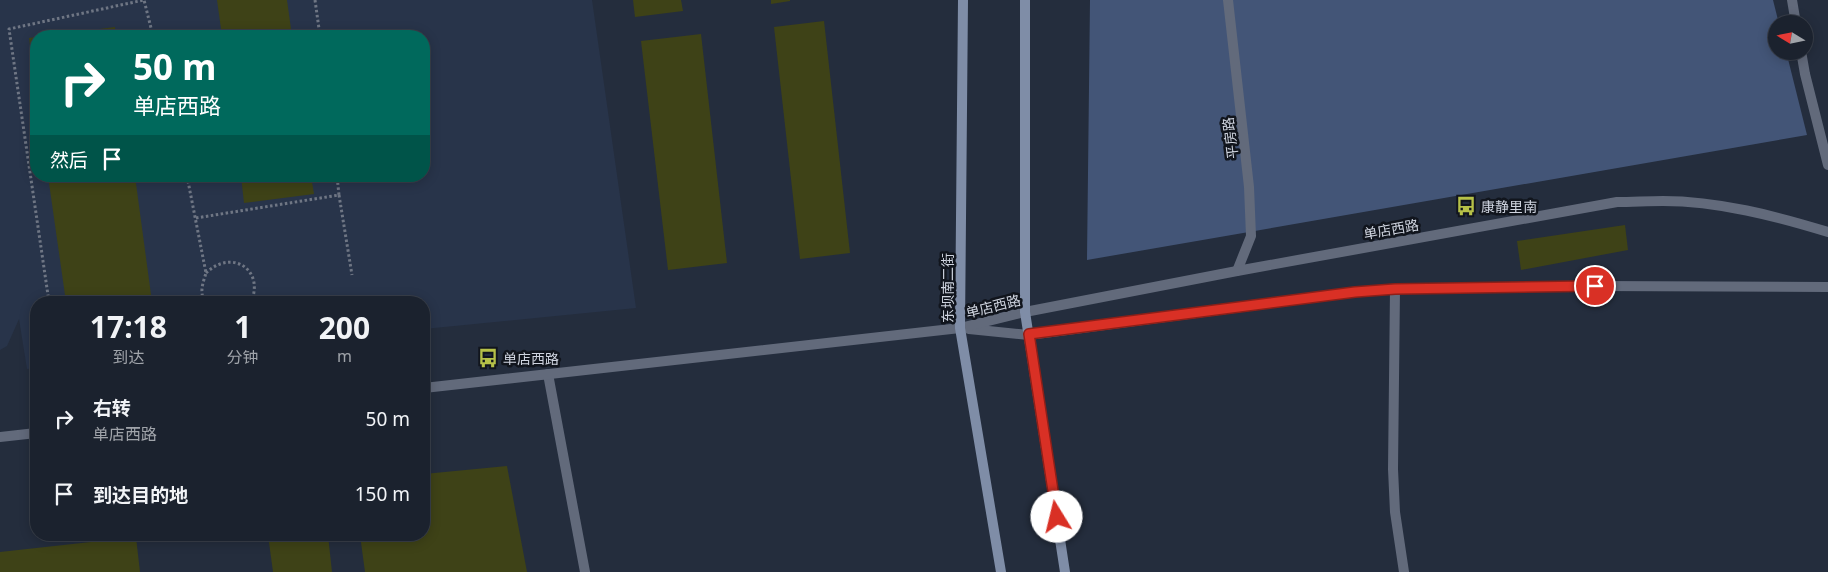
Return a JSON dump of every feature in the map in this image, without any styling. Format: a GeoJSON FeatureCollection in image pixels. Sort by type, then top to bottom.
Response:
{"type":"FeatureCollection","features":[{"type":"Feature","properties":{"kind":"main road","name":"东坝南二街"},"geometry":{"type":"LineString","coordinates":[[963,0],[960,328],[1001,572]]}},
{"type":"Feature","properties":{"kind":"main road"},"geometry":{"type":"LineString","coordinates":[[1025,0],[1025,312],[1066,572]]}},
{"type":"Feature","properties":{"kind":"street","name":"平房路"},"geometry":{"type":"LineString","coordinates":[[1228,0],[1249,187],[1251,236],[1237,271]]}},
{"type":"Feature","properties":{"kind":"street"},"geometry":{"type":"LineString","coordinates":[[1792,0],[1794,15]]}},
{"type":"Feature","properties":{"kind":"street"},"geometry":{"type":"LineString","coordinates":[[1802,60],[1804,74],[1828,165]]}},
{"type":"Feature","properties":{"kind":"street","name":"单店西路"},"geometry":{"type":"LineString","coordinates":[[430,387],[960,328],[1025,312],[1237,271],[1617,202],[1664,201],[1707,204],[1754,212],[1828,232]]}},
{"type":"Feature","properties":{"kind":"street","name":"单店西路"},"geometry":{"type":"LineString","coordinates":[[960,328],[1029,334],[1355,292],[1395,289],[1595,286],[1828,287]]}},
{"type":"Feature","properties":{"kind":"street"},"geometry":{"type":"LineString","coordinates":[[1395,289],[1392,468],[1395,512],[1404,572]]}},
{"type":"Feature","properties":{"kind":"street"},"geometry":{"type":"LineString","coordinates":[[548,374],[585,572]]}},
{"type":"Feature","properties":{"kind":"street"},"geometry":{"type":"LineString","coordinates":[[0,437],[30,434]]}},
{"type":"Feature","properties":{"kind":"path"},"geometry":{"type":"LineString","coordinates":[[30,176],[9,29],[144,0],[152,30]]}},
{"type":"Feature","properties":{"kind":"path"},"geometry":{"type":"LineString","coordinates":[[315,0],[319,30]]}},
{"type":"Feature","properties":{"kind":"path"},"geometry":{"type":"LineString","coordinates":[[31,182],[47,296]]}},
{"type":"Feature","properties":{"kind":"path"},"geometry":{"type":"LineString","coordinates":[[188,182],[206,273]]}},
{"type":"Feature","properties":{"kind":"path"},"geometry":{"type":"LineString","coordinates":[[338,182],[352,275]]}},
{"type":"Feature","properties":{"kind":"path"},"geometry":{"type":"LineString","coordinates":[[196,218],[339,195]]}},
{"type":"Feature","properties":{"kind":"path"},"geometry":{"type":"LineString","coordinates":[[203,296],[201,287],[206,273],[214,266],[231,261],[241,265],[250,272],[256,288],[253,296]]}},
{"type":"Feature","properties":{"kind":"shaded area"},"geometry":{"type":"Polygon","coordinates":[[[0,0],[592,0],[636,308],[430,328],[430,296],[30,296],[30,369],[27,369],[19,319],[7,346],[0,350],[0,0]]]}},
{"type":"Feature","properties":{"kind":"shaded area"},"geometry":{"type":"Polygon","coordinates":[[[1090,0],[1773,0],[1777,15],[1768,15],[1768,60],[1788,60],[1807,135],[1087,260],[1090,0]]]}},
{"type":"Feature","properties":{"kind":"building"},"geometry":{"type":"Polygon","coordinates":[[[217,0],[287,0],[291,30],[221,30],[217,0]]]}},
{"type":"Feature","properties":{"kind":"building"},"geometry":{"type":"Polygon","coordinates":[[[633,0],[681,0],[683,11],[635,17],[633,0]]]}},
{"type":"Feature","properties":{"kind":"building"},"geometry":{"type":"Polygon","coordinates":[[[771,0],[790,0],[790,1],[771,4],[771,0]]]}},
{"type":"Feature","properties":{"kind":"building"},"geometry":{"type":"Polygon","coordinates":[[[824,21],[850,253],[800,259],[774,27],[824,21]]]}},
{"type":"Feature","properties":{"kind":"building"},"geometry":{"type":"Polygon","coordinates":[[[115,27],[115,30],[92,30],[115,27]]]}},
{"type":"Feature","properties":{"kind":"building"},"geometry":{"type":"Polygon","coordinates":[[[701,34],[727,263],[668,270],[641,41],[701,34]]]}},
{"type":"Feature","properties":{"kind":"building"},"geometry":{"type":"Polygon","coordinates":[[[49,182],[136,182],[151,296],[65,296],[49,182]]]}},
{"type":"Feature","properties":{"kind":"building"},"geometry":{"type":"Polygon","coordinates":[[[242,182],[312,182],[314,194],[244,203],[242,182]]]}},
{"type":"Feature","properties":{"kind":"building"},"geometry":{"type":"Polygon","coordinates":[[[1625,225],[1628,250],[1521,270],[1517,241],[1625,225]]]}},
{"type":"Feature","properties":{"kind":"building"},"geometry":{"type":"Polygon","coordinates":[[[507,466],[527,572],[365,572],[361,541],[430,541],[430,473],[507,466]]]}},
{"type":"Feature","properties":{"kind":"building"},"geometry":{"type":"Polygon","coordinates":[[[100,541],[136,541],[140,572],[0,572],[0,552],[100,541]]]}},
{"type":"Feature","properties":{"kind":"building"},"geometry":{"type":"Polygon","coordinates":[[[269,541],[329,541],[332,572],[273,572],[269,541]]]}},
{"type":"Feature","properties":{"kind":"place","name":"康静里南"},"geometry":{"type":"Point","coordinates":[1466,206]}},
{"type":"Feature","properties":{"kind":"place","name":"单店西路"},"geometry":{"type":"Point","coordinates":[488,358]}},
{"type":"Feature","properties":{"kind":"route"},"geometry":{"type":"LineString","coordinates":[[1057,517],[1029,334],[1355,292],[1395,289],[1595,286]]}}]}
